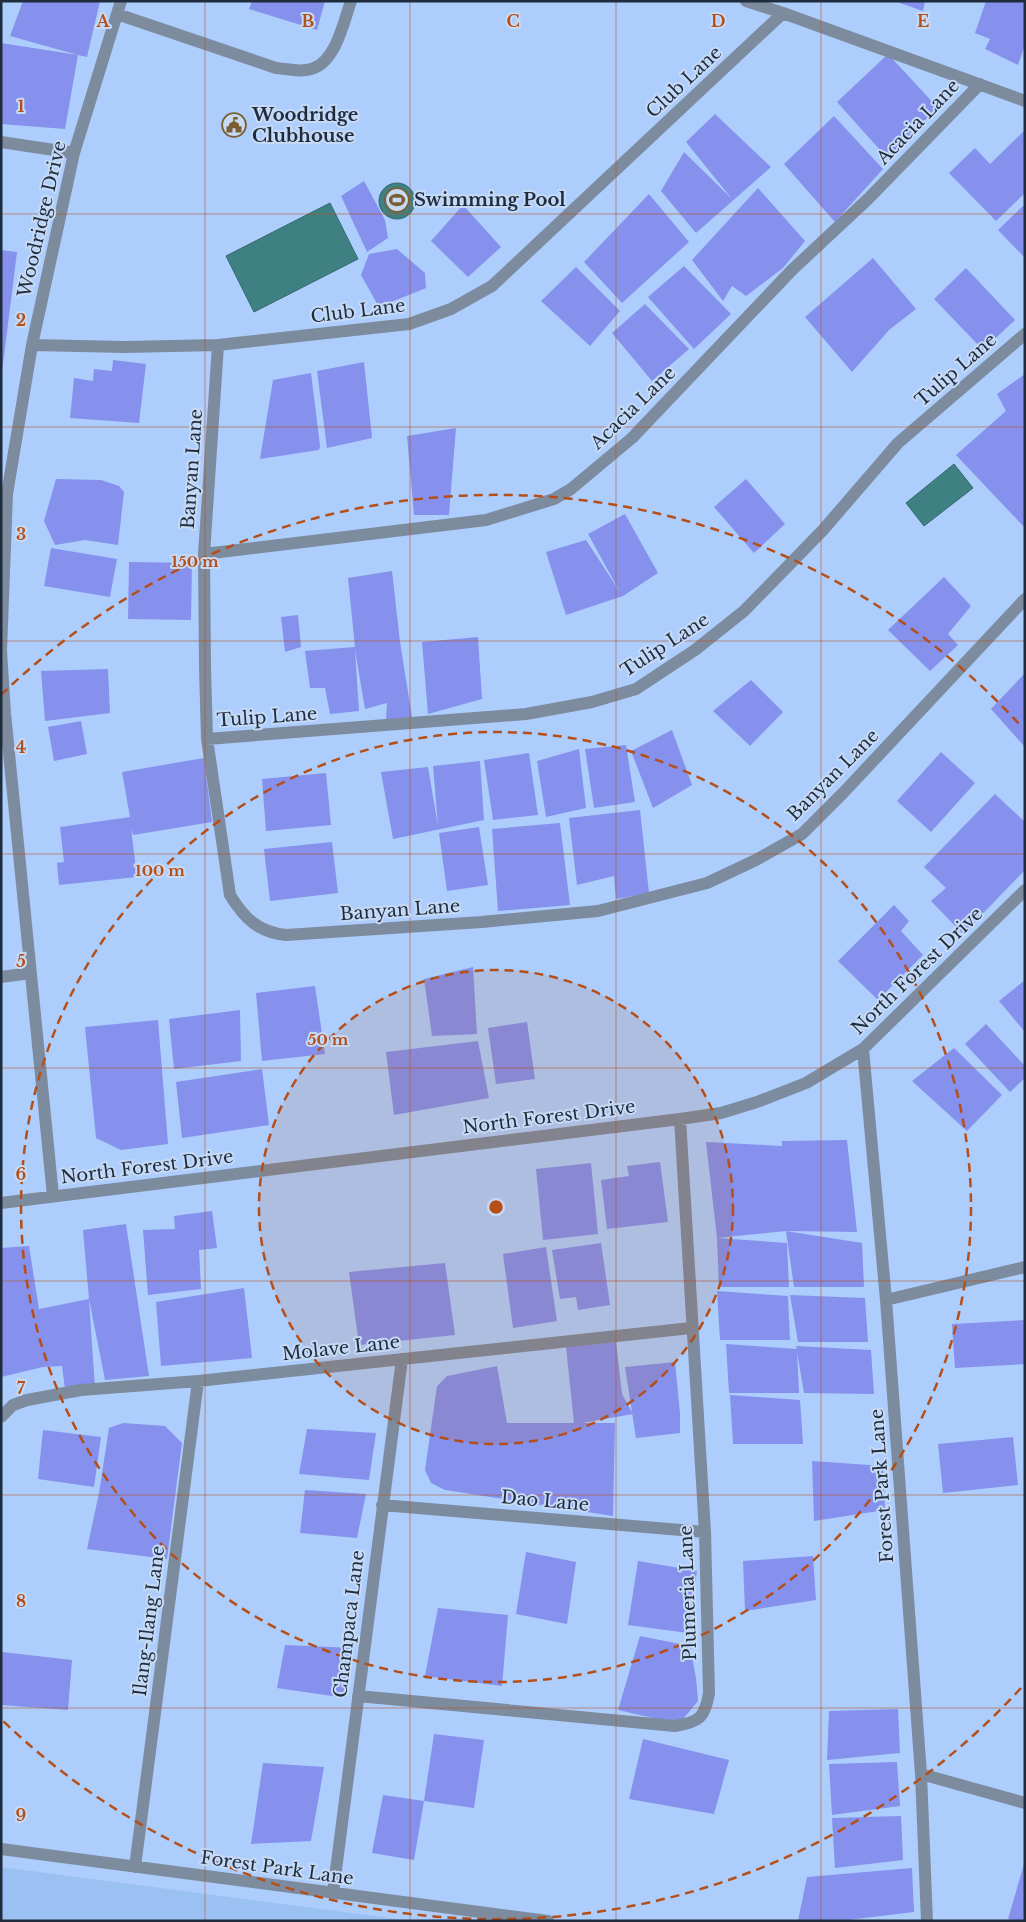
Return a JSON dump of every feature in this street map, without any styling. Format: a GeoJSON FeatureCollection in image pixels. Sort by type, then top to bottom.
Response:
{"type":"FeatureCollection","features":[{"type":"Feature","properties":{"kind":"street","name":"Woodridge Drive"},"geometry":{"type":"LineString","coordinates":[[53,1196],[5,713],[1,651],[7,494],[32,344],[74,153],[121,1]]}},
{"type":"Feature","properties":{"kind":"street"},"geometry":{"type":"LineString","coordinates":[[117,14],[276,68],[296,71],[315,68],[329,56],[339,37],[350,1]]}},
{"type":"Feature","properties":{"kind":"street"},"geometry":{"type":"LineString","coordinates":[[746,1],[1025,101]]}},
{"type":"Feature","properties":{"kind":"street","name":"Club Lane"},"geometry":{"type":"LineString","coordinates":[[32,344],[125,347],[218,345],[409,324],[450,309],[492,286],[783,13]]}},
{"type":"Feature","properties":{"kind":"street","name":"Acacia Lane"},"geometry":{"type":"LineString","coordinates":[[204,554],[486,520],[554,499],[572,489],[632,438],[792,270],[868,199],[980,84]]}},
{"type":"Feature","properties":{"kind":"street"},"geometry":{"type":"LineString","coordinates":[[1,142],[74,153]]}},
{"type":"Feature","properties":{"kind":"street","name":"Tulip Lane"},"geometry":{"type":"LineString","coordinates":[[208,739],[526,714],[592,702],[636,689],[696,650],[744,611],[823,530],[898,444],[1025,334]]}},
{"type":"Feature","properties":{"kind":"street","name":"Banyan Lane"},"geometry":{"type":"LineString","coordinates":[[218,345],[204,554],[208,739],[230,895],[241,914],[255,925],[272,933],[286,935],[482,922],[598,911],[707,883],[756,860],[802,834],[844,792],[1025,599]]}},
{"type":"Feature","properties":{"kind":"street","name":"North Forest Drive"},"geometry":{"type":"LineString","coordinates":[[1,1203],[680,1119],[721,1113],[757,1102],[806,1083],[863,1049],[1025,890]]}},
{"type":"Feature","properties":{"kind":"street"},"geometry":{"type":"LineString","coordinates":[[1,977],[31,973]]}},
{"type":"Feature","properties":{"kind":"street","name":"Forest Park Lane"},"geometry":{"type":"LineString","coordinates":[[863,1049],[886,1300],[922,1774],[927,1921]]}},
{"type":"Feature","properties":{"kind":"street","name":"Plumeria Lane"},"geometry":{"type":"LineString","coordinates":[[358,1696],[675,1726],[692,1723],[702,1717],[707,1707],[709,1692],[705,1532],[691,1328],[680,1119]]}},
{"type":"Feature","properties":{"kind":"street"},"geometry":{"type":"LineString","coordinates":[[886,1300],[1025,1267]]}},
{"type":"Feature","properties":{"kind":"street","name":"Molave Lane"},"geometry":{"type":"LineString","coordinates":[[1,1417],[13,1405],[20,1402],[72,1392],[691,1328]]}},
{"type":"Feature","properties":{"kind":"street","name":"Champaca Lane"},"geometry":{"type":"LineString","coordinates":[[333,1893],[402,1359]]}},
{"type":"Feature","properties":{"kind":"street","name":"Ilang-Ilang Lane"},"geometry":{"type":"LineString","coordinates":[[135,1867],[198,1380]]}},
{"type":"Feature","properties":{"kind":"street","name":"Dao Lane"},"geometry":{"type":"LineString","coordinates":[[382,1505],[705,1532]]}},
{"type":"Feature","properties":{"kind":"street"},"geometry":{"type":"LineString","coordinates":[[922,1774],[1025,1803]]}},
{"type":"Feature","properties":{"kind":"street","name":"Forest Park Lane"},"geometry":{"type":"LineString","coordinates":[[1,1849],[548,1921]]}},
{"type":"Feature","properties":{"kind":"shaded area","name":"Swimming Pool"},"geometry":{"type":"Polygon","coordinates":[[[397,183],[409,189],[415,201],[409,213],[397,219],[385,213],[379,201],[385,189],[397,183]]]}},
{"type":"Feature","properties":{"kind":"shaded area"},"geometry":{"type":"Polygon","coordinates":[[[330,203],[358,259],[254,312],[226,256],[330,203]]]}},
{"type":"Feature","properties":{"kind":"shaded area"},"geometry":{"type":"Polygon","coordinates":[[[954,464],[973,488],[924,526],[906,503],[954,464]]]}},
{"type":"Feature","properties":{"kind":"shaded area"},"geometry":{"type":"Polygon","coordinates":[[[1,1867],[412,1921],[1,1921],[1,1867]]]}},
{"type":"Feature","properties":{"kind":"building"},"geometry":{"type":"Polygon","coordinates":[[[23,1],[100,1],[87,57],[10,36],[23,1]]]}},
{"type":"Feature","properties":{"kind":"building"},"geometry":{"type":"Polygon","coordinates":[[[252,1],[325,1],[317,30],[249,9],[252,1]]]}},
{"type":"Feature","properties":{"kind":"building"},"geometry":{"type":"Polygon","coordinates":[[[894,1],[925,1],[923,11],[894,1]]]}},
{"type":"Feature","properties":{"kind":"building"},"geometry":{"type":"Polygon","coordinates":[[[986,1],[1025,1],[1025,45],[1018,65],[985,49],[990,39],[975,33],[986,1]]]}},
{"type":"Feature","properties":{"kind":"building"},"geometry":{"type":"Polygon","coordinates":[[[1,43],[78,55],[65,129],[1,124],[1,43]]]}},
{"type":"Feature","properties":{"kind":"building"},"geometry":{"type":"Polygon","coordinates":[[[888,54],[937,107],[889,160],[837,102],[888,54]]]}},
{"type":"Feature","properties":{"kind":"building"},"geometry":{"type":"Polygon","coordinates":[[[715,114],[771,167],[696,233],[661,191],[684,152],[732,199],[686,142],[715,114]]]}},
{"type":"Feature","properties":{"kind":"building"},"geometry":{"type":"Polygon","coordinates":[[[834,116],[883,169],[835,222],[784,164],[834,116]]]}},
{"type":"Feature","properties":{"kind":"building"},"geometry":{"type":"Polygon","coordinates":[[[1025,130],[1025,193],[996,221],[949,173],[975,148],[990,164],[1025,130]]]}},
{"type":"Feature","properties":{"kind":"building"},"geometry":{"type":"Polygon","coordinates":[[[364,181],[385,220],[388,238],[367,252],[341,196],[364,181]]]}},
{"type":"Feature","properties":{"kind":"building"},"geometry":{"type":"Polygon","coordinates":[[[758,188],[805,241],[783,268],[746,296],[732,286],[723,301],[692,260],[758,188]]]}},
{"type":"Feature","properties":{"kind":"building"},"geometry":{"type":"Polygon","coordinates":[[[649,194],[689,242],[622,303],[584,262],[649,194]]]}},
{"type":"Feature","properties":{"kind":"building"},"geometry":{"type":"Polygon","coordinates":[[[1025,204],[1025,258],[998,230],[1025,204]]]}},
{"type":"Feature","properties":{"kind":"building"},"geometry":{"type":"Polygon","coordinates":[[[463,205],[501,247],[468,277],[431,241],[463,205]]]}},
{"type":"Feature","properties":{"kind":"building"},"geometry":{"type":"Polygon","coordinates":[[[397,249],[425,273],[426,288],[379,307],[361,275],[369,254],[397,249]]]}},
{"type":"Feature","properties":{"kind":"building"},"geometry":{"type":"Polygon","coordinates":[[[1,250],[17,252],[2,372],[1,372],[1,250]]]}},
{"type":"Feature","properties":{"kind":"building"},"geometry":{"type":"Polygon","coordinates":[[[873,258],[916,309],[889,330],[852,372],[805,317],[873,258]]]}},
{"type":"Feature","properties":{"kind":"building"},"geometry":{"type":"Polygon","coordinates":[[[684,266],[731,314],[694,349],[648,297],[684,266]]]}},
{"type":"Feature","properties":{"kind":"building"},"geometry":{"type":"Polygon","coordinates":[[[576,267],[620,311],[590,346],[541,301],[576,267]]]}},
{"type":"Feature","properties":{"kind":"building"},"geometry":{"type":"Polygon","coordinates":[[[966,268],[1015,320],[983,350],[934,299],[966,268]]]}},
{"type":"Feature","properties":{"kind":"building"},"geometry":{"type":"Polygon","coordinates":[[[645,304],[689,349],[652,381],[612,333],[645,304]]]}},
{"type":"Feature","properties":{"kind":"building"},"geometry":{"type":"Polygon","coordinates":[[[113,360],[146,364],[139,423],[70,418],[74,378],[93,381],[94,369],[112,371],[113,360]]]}},
{"type":"Feature","properties":{"kind":"building"},"geometry":{"type":"Polygon","coordinates":[[[364,362],[372,438],[327,448],[317,371],[364,362]]]}},
{"type":"Feature","properties":{"kind":"building"},"geometry":{"type":"Polygon","coordinates":[[[311,373],[319,450],[260,459],[273,380],[311,373]]]}},
{"type":"Feature","properties":{"kind":"building"},"geometry":{"type":"Polygon","coordinates":[[[1025,374],[1025,528],[956,455],[1006,411],[997,394],[1025,374]]]}},
{"type":"Feature","properties":{"kind":"building"},"geometry":{"type":"Polygon","coordinates":[[[456,428],[449,515],[414,515],[407,436],[456,428]]]}},
{"type":"Feature","properties":{"kind":"building"},"geometry":{"type":"Polygon","coordinates":[[[56,479],[101,480],[119,486],[124,492],[118,545],[85,540],[55,545],[44,521],[56,479]]]}},
{"type":"Feature","properties":{"kind":"building"},"geometry":{"type":"Polygon","coordinates":[[[746,479],[785,524],[754,553],[714,507],[746,479]]]}},
{"type":"Feature","properties":{"kind":"building"},"geometry":{"type":"Polygon","coordinates":[[[625,514],[658,573],[623,596],[566,615],[546,552],[586,540],[620,592],[588,534],[625,514]]]}},
{"type":"Feature","properties":{"kind":"building"},"geometry":{"type":"Polygon","coordinates":[[[51,548],[117,559],[110,597],[44,586],[51,548]]]}},
{"type":"Feature","properties":{"kind":"building"},"geometry":{"type":"Polygon","coordinates":[[[129,562],[192,563],[191,620],[128,619],[129,562]]]}},
{"type":"Feature","properties":{"kind":"building"},"geometry":{"type":"Polygon","coordinates":[[[392,571],[400,642],[412,717],[386,721],[387,703],[365,709],[355,650],[359,711],[330,714],[325,688],[310,688],[305,651],[355,647],[348,578],[392,571]]]}},
{"type":"Feature","properties":{"kind":"building"},"geometry":{"type":"Polygon","coordinates":[[[944,577],[971,606],[948,634],[958,645],[930,671],[888,630],[944,577]]]}},
{"type":"Feature","properties":{"kind":"building"},"geometry":{"type":"Polygon","coordinates":[[[298,615],[301,647],[285,652],[281,617],[298,615]]]}},
{"type":"Feature","properties":{"kind":"building"},"geometry":{"type":"Polygon","coordinates":[[[478,637],[482,699],[428,714],[422,642],[478,637]]]}},
{"type":"Feature","properties":{"kind":"building"},"geometry":{"type":"Polygon","coordinates":[[[108,669],[110,713],[45,721],[41,671],[108,669]]]}},
{"type":"Feature","properties":{"kind":"building"},"geometry":{"type":"Polygon","coordinates":[[[1025,673],[1025,747],[991,709],[1025,673]]]}},
{"type":"Feature","properties":{"kind":"building"},"geometry":{"type":"Polygon","coordinates":[[[751,680],[783,712],[750,746],[713,711],[751,680]]]}},
{"type":"Feature","properties":{"kind":"building"},"geometry":{"type":"Polygon","coordinates":[[[81,721],[87,754],[54,761],[48,727],[81,721]]]}},
{"type":"Feature","properties":{"kind":"building"},"geometry":{"type":"Polygon","coordinates":[[[672,730],[692,785],[653,808],[631,751],[672,730]]]}},
{"type":"Feature","properties":{"kind":"building"},"geometry":{"type":"Polygon","coordinates":[[[626,745],[635,802],[594,808],[585,749],[626,745]]]}},
{"type":"Feature","properties":{"kind":"building"},"geometry":{"type":"Polygon","coordinates":[[[579,749],[586,808],[546,817],[537,761],[579,749]]]}},
{"type":"Feature","properties":{"kind":"building"},"geometry":{"type":"Polygon","coordinates":[[[941,752],[975,783],[931,832],[897,801],[941,752]]]}},
{"type":"Feature","properties":{"kind":"building"},"geometry":{"type":"Polygon","coordinates":[[[529,753],[538,815],[493,820],[484,760],[529,753]]]}},
{"type":"Feature","properties":{"kind":"building"},"geometry":{"type":"Polygon","coordinates":[[[204,758],[212,822],[133,835],[131,828],[137,877],[59,885],[57,863],[64,862],[60,827],[130,817],[122,772],[204,758]]]}},
{"type":"Feature","properties":{"kind":"building"},"geometry":{"type":"Polygon","coordinates":[[[480,761],[484,820],[393,839],[381,772],[428,767],[438,826],[433,766],[480,761]]]}},
{"type":"Feature","properties":{"kind":"building"},"geometry":{"type":"Polygon","coordinates":[[[326,773],[331,825],[266,831],[262,779],[326,773]]]}},
{"type":"Feature","properties":{"kind":"building"},"geometry":{"type":"Polygon","coordinates":[[[995,794],[1025,822],[1025,870],[963,934],[931,901],[946,888],[924,867],[995,794]]]}},
{"type":"Feature","properties":{"kind":"building"},"geometry":{"type":"Polygon","coordinates":[[[640,810],[649,893],[616,899],[614,876],[577,885],[569,818],[640,810]]]}},
{"type":"Feature","properties":{"kind":"building"},"geometry":{"type":"Polygon","coordinates":[[[560,823],[570,905],[498,911],[492,829],[560,823]]]}},
{"type":"Feature","properties":{"kind":"building"},"geometry":{"type":"Polygon","coordinates":[[[479,827],[488,885],[447,891],[439,833],[479,827]]]}},
{"type":"Feature","properties":{"kind":"building"},"geometry":{"type":"Polygon","coordinates":[[[332,842],[338,893],[270,901],[264,849],[332,842]]]}},
{"type":"Feature","properties":{"kind":"building"},"geometry":{"type":"Polygon","coordinates":[[[894,905],[909,921],[901,931],[923,955],[878,1000],[838,961],[894,905]]]}},
{"type":"Feature","properties":{"kind":"building"},"geometry":{"type":"Polygon","coordinates":[[[473,967],[477,1034],[432,1036],[424,979],[473,967]]]}},
{"type":"Feature","properties":{"kind":"building"},"geometry":{"type":"Polygon","coordinates":[[[1025,980],[1025,1032],[999,1001],[1025,980]]]}},
{"type":"Feature","properties":{"kind":"building"},"geometry":{"type":"Polygon","coordinates":[[[315,986],[325,1054],[262,1061],[256,993],[315,986]]]}},
{"type":"Feature","properties":{"kind":"building"},"geometry":{"type":"Polygon","coordinates":[[[240,1010],[241,1061],[174,1069],[169,1019],[240,1010]]]}},
{"type":"Feature","properties":{"kind":"building"},"geometry":{"type":"Polygon","coordinates":[[[158,1020],[168,1144],[121,1150],[96,1138],[85,1027],[158,1020]]]}},
{"type":"Feature","properties":{"kind":"building"},"geometry":{"type":"Polygon","coordinates":[[[527,1022],[535,1079],[496,1084],[488,1028],[527,1022]]]}},
{"type":"Feature","properties":{"kind":"building"},"geometry":{"type":"Polygon","coordinates":[[[986,1024],[1025,1066],[1025,1078],[1010,1092],[965,1044],[986,1024]]]}},
{"type":"Feature","properties":{"kind":"building"},"geometry":{"type":"Polygon","coordinates":[[[478,1041],[489,1098],[394,1115],[386,1052],[478,1041]]]}},
{"type":"Feature","properties":{"kind":"building"},"geometry":{"type":"Polygon","coordinates":[[[954,1048],[1002,1095],[967,1131],[912,1081],[954,1048]]]}},
{"type":"Feature","properties":{"kind":"building"},"geometry":{"type":"Polygon","coordinates":[[[262,1069],[269,1125],[182,1138],[176,1082],[262,1069]]]}},
{"type":"Feature","properties":{"kind":"building"},"geometry":{"type":"Polygon","coordinates":[[[847,1140],[857,1232],[786,1231],[717,1238],[706,1142],[782,1146],[782,1141],[847,1140]]]}},
{"type":"Feature","properties":{"kind":"building"},"geometry":{"type":"Polygon","coordinates":[[[660,1162],[668,1222],[607,1229],[601,1180],[629,1176],[627,1166],[660,1162]]]}},
{"type":"Feature","properties":{"kind":"building"},"geometry":{"type":"Polygon","coordinates":[[[591,1163],[598,1234],[543,1240],[536,1169],[591,1163]]]}},
{"type":"Feature","properties":{"kind":"building"},"geometry":{"type":"Polygon","coordinates":[[[212,1211],[217,1248],[199,1250],[201,1289],[148,1295],[143,1230],[175,1229],[174,1216],[212,1211]]]}},
{"type":"Feature","properties":{"kind":"building"},"geometry":{"type":"Polygon","coordinates":[[[126,1224],[149,1376],[105,1380],[89,1299],[83,1230],[126,1224]]]}},
{"type":"Feature","properties":{"kind":"building"},"geometry":{"type":"Polygon","coordinates":[[[786,1231],[862,1243],[864,1287],[794,1287],[786,1231]]]}},
{"type":"Feature","properties":{"kind":"building"},"geometry":{"type":"Polygon","coordinates":[[[717,1238],[787,1243],[789,1287],[719,1287],[717,1238]]]}},
{"type":"Feature","properties":{"kind":"building"},"geometry":{"type":"Polygon","coordinates":[[[601,1243],[610,1305],[578,1310],[576,1297],[560,1299],[552,1250],[601,1243]]]}},
{"type":"Feature","properties":{"kind":"building"},"geometry":{"type":"Polygon","coordinates":[[[29,1246],[39,1309],[89,1299],[95,1388],[65,1389],[62,1366],[43,1367],[1,1377],[1,1248],[29,1246]]]}},
{"type":"Feature","properties":{"kind":"building"},"geometry":{"type":"Polygon","coordinates":[[[546,1247],[557,1321],[513,1328],[503,1254],[546,1247]]]}},
{"type":"Feature","properties":{"kind":"building"},"geometry":{"type":"Polygon","coordinates":[[[445,1263],[455,1335],[359,1345],[349,1272],[445,1263]]]}},
{"type":"Feature","properties":{"kind":"building"},"geometry":{"type":"Polygon","coordinates":[[[244,1288],[252,1358],[161,1366],[156,1302],[244,1288]]]}},
{"type":"Feature","properties":{"kind":"building"},"geometry":{"type":"Polygon","coordinates":[[[717,1291],[788,1296],[790,1340],[720,1340],[717,1291]]]}},
{"type":"Feature","properties":{"kind":"building"},"geometry":{"type":"Polygon","coordinates":[[[790,1295],[865,1298],[868,1342],[798,1342],[790,1295]]]}},
{"type":"Feature","properties":{"kind":"building"},"geometry":{"type":"Polygon","coordinates":[[[1025,1320],[1025,1364],[955,1368],[952,1324],[1025,1320]]]}},
{"type":"Feature","properties":{"kind":"building"},"geometry":{"type":"Polygon","coordinates":[[[616,1342],[622,1394],[633,1414],[582,1423],[615,1423],[613,1516],[445,1490],[431,1483],[425,1470],[437,1386],[447,1376],[497,1366],[507,1423],[574,1423],[566,1347],[616,1342]]]}},
{"type":"Feature","properties":{"kind":"building"},"geometry":{"type":"Polygon","coordinates":[[[726,1344],[797,1349],[796,1346],[871,1350],[874,1394],[804,1393],[797,1352],[799,1393],[729,1393],[726,1344]]]}},
{"type":"Feature","properties":{"kind":"building"},"geometry":{"type":"Polygon","coordinates":[[[675,1362],[680,1433],[636,1438],[625,1367],[675,1362]]]}},
{"type":"Feature","properties":{"kind":"building"},"geometry":{"type":"Polygon","coordinates":[[[730,1395],[800,1400],[803,1444],[733,1444],[730,1395]]]}},
{"type":"Feature","properties":{"kind":"building"},"geometry":{"type":"Polygon","coordinates":[[[123,1423],[165,1426],[182,1443],[167,1559],[87,1549],[99,1493],[109,1428],[123,1423]]]}},
{"type":"Feature","properties":{"kind":"building"},"geometry":{"type":"Polygon","coordinates":[[[307,1429],[376,1433],[369,1480],[299,1474],[307,1429]]]}},
{"type":"Feature","properties":{"kind":"building"},"geometry":{"type":"Polygon","coordinates":[[[43,1430],[101,1437],[94,1487],[38,1479],[43,1430]]]}},
{"type":"Feature","properties":{"kind":"building"},"geometry":{"type":"Polygon","coordinates":[[[1013,1437],[1018,1485],[943,1493],[938,1444],[1013,1437]]]}},
{"type":"Feature","properties":{"kind":"building"},"geometry":{"type":"Polygon","coordinates":[[[812,1461],[883,1466],[885,1510],[814,1521],[812,1461]]]}},
{"type":"Feature","properties":{"kind":"building"},"geometry":{"type":"Polygon","coordinates":[[[305,1490],[366,1494],[357,1538],[300,1533],[305,1490]]]}},
{"type":"Feature","properties":{"kind":"building"},"geometry":{"type":"Polygon","coordinates":[[[526,1552],[576,1562],[567,1624],[516,1614],[526,1552]]]}},
{"type":"Feature","properties":{"kind":"building"},"geometry":{"type":"Polygon","coordinates":[[[813,1556],[816,1600],[745,1611],[743,1561],[813,1556]]]}},
{"type":"Feature","properties":{"kind":"building"},"geometry":{"type":"Polygon","coordinates":[[[638,1561],[697,1571],[688,1633],[628,1625],[638,1561]]]}},
{"type":"Feature","properties":{"kind":"building"},"geometry":{"type":"Polygon","coordinates":[[[438,1608],[508,1615],[502,1686],[425,1676],[438,1608]]]}},
{"type":"Feature","properties":{"kind":"building"},"geometry":{"type":"Polygon","coordinates":[[[640,1636],[690,1646],[698,1701],[679,1724],[618,1710],[640,1636]]]}},
{"type":"Feature","properties":{"kind":"building"},"geometry":{"type":"Polygon","coordinates":[[[285,1645],[354,1648],[346,1698],[277,1688],[285,1645]]]}},
{"type":"Feature","properties":{"kind":"building"},"geometry":{"type":"Polygon","coordinates":[[[2,1652],[72,1660],[68,1710],[1,1705],[2,1652]]]}},
{"type":"Feature","properties":{"kind":"building"},"geometry":{"type":"Polygon","coordinates":[[[898,1709],[900,1753],[827,1760],[829,1711],[898,1709]]]}},
{"type":"Feature","properties":{"kind":"building"},"geometry":{"type":"Polygon","coordinates":[[[434,1734],[484,1740],[474,1808],[424,1801],[434,1734]]]}},
{"type":"Feature","properties":{"kind":"building"},"geometry":{"type":"Polygon","coordinates":[[[643,1739],[729,1760],[714,1814],[629,1799],[643,1739]]]}},
{"type":"Feature","properties":{"kind":"building"},"geometry":{"type":"Polygon","coordinates":[[[897,1762],[900,1806],[832,1815],[829,1764],[897,1762]]]}},
{"type":"Feature","properties":{"kind":"building"},"geometry":{"type":"Polygon","coordinates":[[[263,1763],[324,1767],[311,1841],[251,1844],[263,1763]]]}},
{"type":"Feature","properties":{"kind":"building"},"geometry":{"type":"Polygon","coordinates":[[[383,1795],[424,1801],[414,1860],[372,1853],[383,1795]]]}},
{"type":"Feature","properties":{"kind":"building"},"geometry":{"type":"Polygon","coordinates":[[[901,1816],[903,1860],[835,1868],[832,1818],[901,1816]]]}},
{"type":"Feature","properties":{"kind":"building"},"geometry":{"type":"Polygon","coordinates":[[[1024,1864],[1025,1921],[1018,1921],[1008,1919],[1024,1864]]]}},
{"type":"Feature","properties":{"kind":"building"},"geometry":{"type":"Polygon","coordinates":[[[912,1868],[914,1912],[839,1921],[798,1921],[807,1877],[912,1868]]]}},
{"type":"Feature","properties":{"kind":"place","name":"Woodridge Clubhouse"},"geometry":{"type":"Point","coordinates":[234,125]}},
{"type":"Feature","properties":{"kind":"place","name":"Swimming Pool"},"geometry":{"type":"Point","coordinates":[397,200]}}]}
